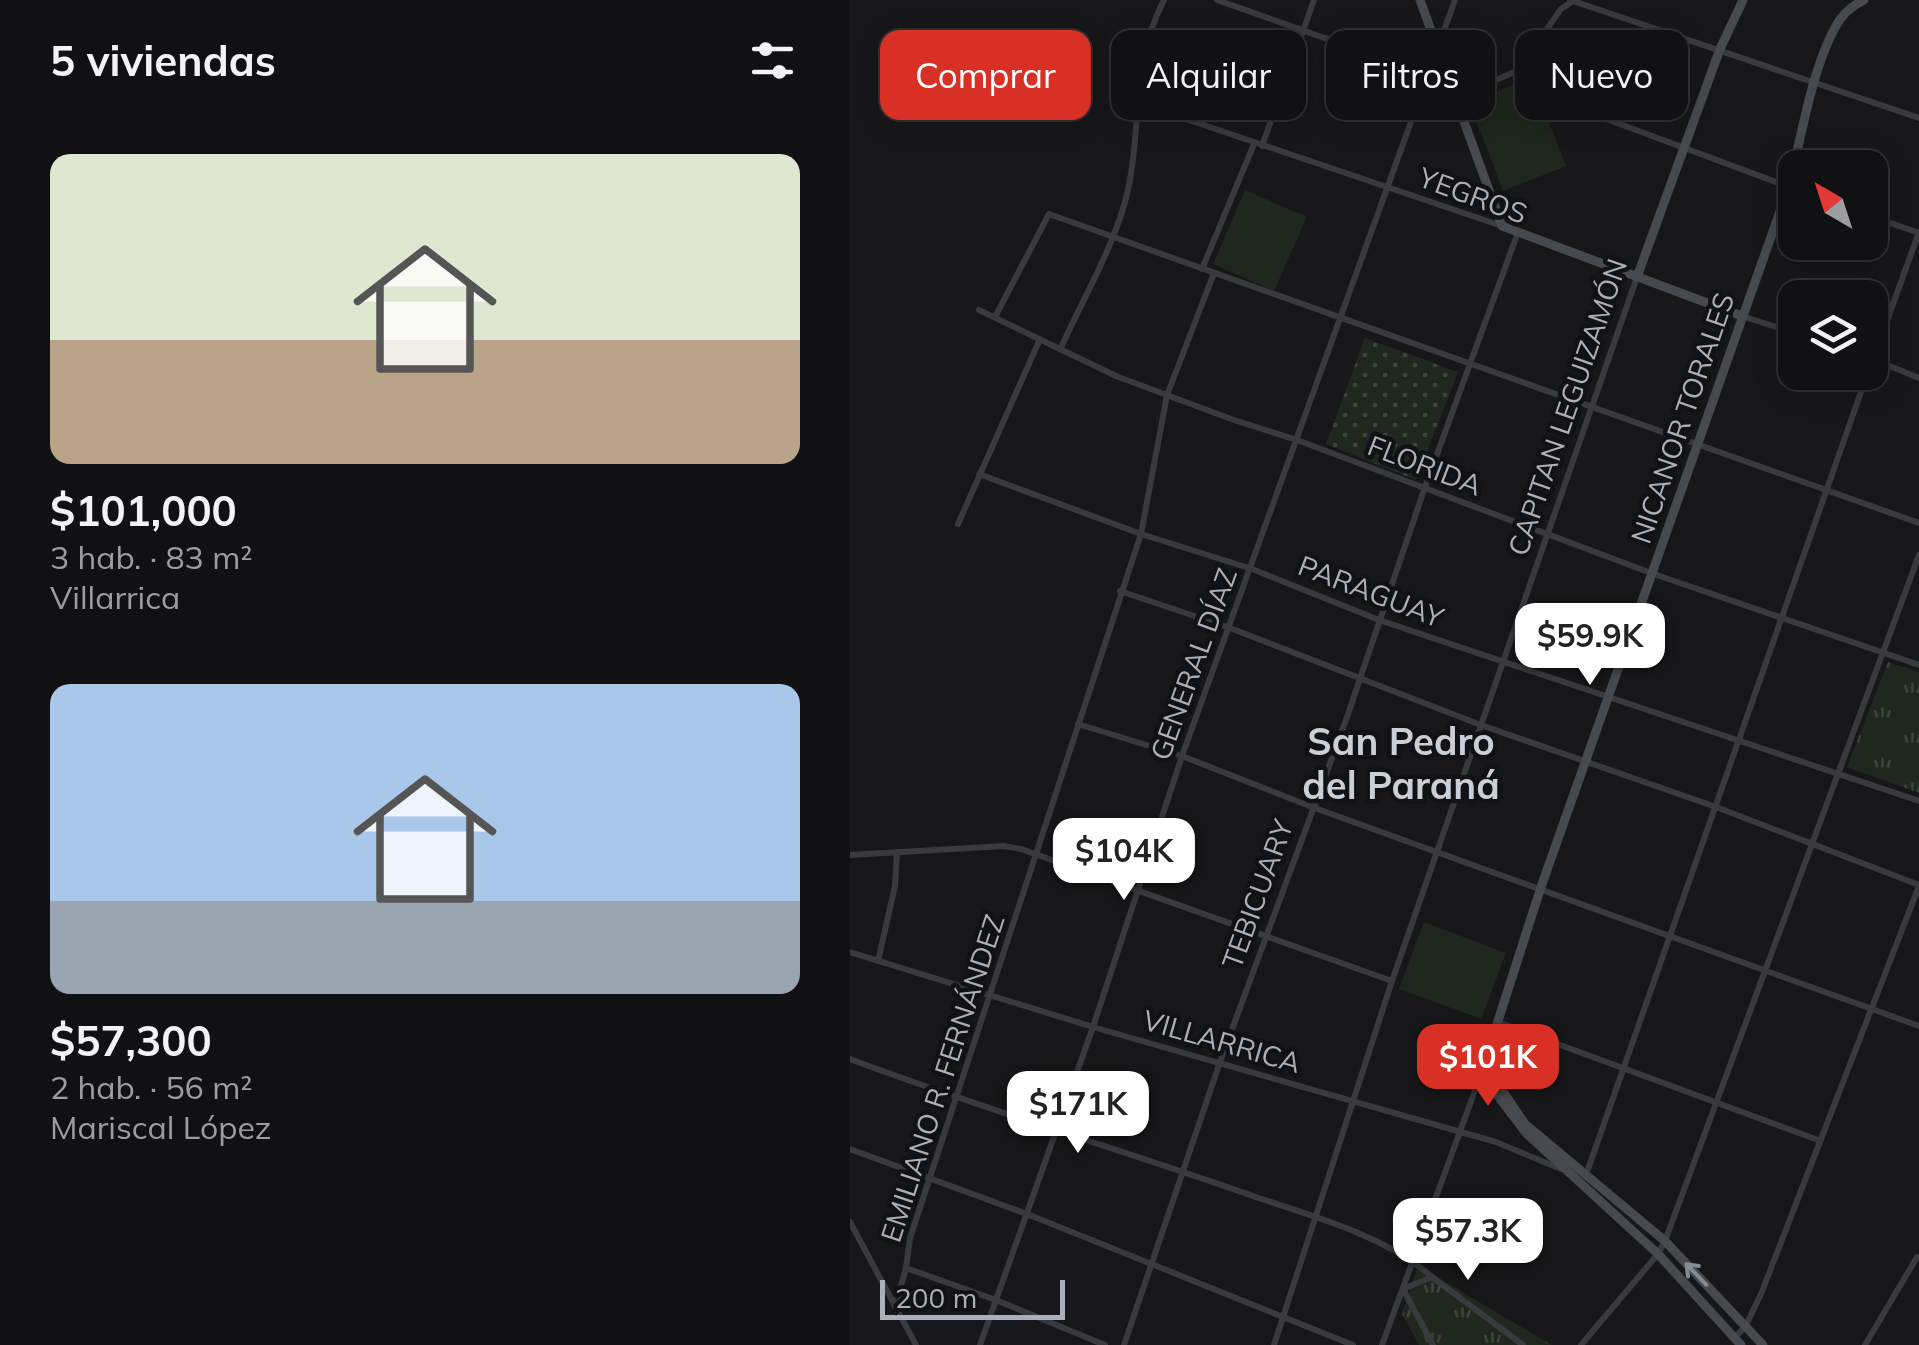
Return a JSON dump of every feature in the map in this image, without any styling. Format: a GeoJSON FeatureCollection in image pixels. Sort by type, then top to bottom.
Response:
{"type":"FeatureCollection","features":[{"type":"Feature","properties":{"kind":"street"},"geometry":{"type":"LineString","coordinates":[[1149,30],[1164,0]]}},
{"type":"Feature","properties":{"kind":"street"},"geometry":{"type":"LineString","coordinates":[[1217,0],[1304,30],[1314,0]]}},
{"type":"Feature","properties":{"kind":"street"},"geometry":{"type":"LineString","coordinates":[[1420,0],[1431,30]]}},
{"type":"Feature","properties":{"kind":"street","name":"GENERAL DÍAZ"},"geometry":{"type":"LineString","coordinates":[[1444,30],[1455,0]]}},
{"type":"Feature","properties":{"kind":"street"},"geometry":{"type":"LineString","coordinates":[[1546,30],[1572,0],[1919,118]]}},
{"type":"Feature","properties":{"kind":"street","name":"CAPITAN LEGUIZAMÓN"},"geometry":{"type":"LineString","coordinates":[[1274,1345],[1318,1219],[1392,981],[1544,534],[1720,49],[1743,0]]}},
{"type":"Feature","properties":{"kind":"street","name":"NICANOR TORALES"},"geometry":{"type":"LineString","coordinates":[[1801,150],[1816,82],[1834,28],[1864,0]]}},
{"type":"Feature","properties":{"kind":"street"},"geometry":{"type":"LineString","coordinates":[[1061,348],[1127,194],[1134,120]]}},
{"type":"Feature","properties":{"kind":"street","name":"YEGROS"},"geometry":{"type":"LineString","coordinates":[[1187,120],[1502,226],[1778,328]]}},
{"type":"Feature","properties":{"kind":"street"},"geometry":{"type":"LineString","coordinates":[[1202,269],[1268,120]]}},
{"type":"Feature","properties":{"kind":"street","name":"GENERAL DÍAZ"},"geometry":{"type":"LineString","coordinates":[[980,1345],[1182,756],[1411,120]]}},
{"type":"Feature","properties":{"kind":"street"},"geometry":{"type":"LineString","coordinates":[[1462,120],[1502,226]]}},
{"type":"Feature","properties":{"kind":"street"},"geometry":{"type":"LineString","coordinates":[[1610,120],[1778,183]]}},
{"type":"Feature","properties":{"kind":"street"},"geometry":{"type":"LineString","coordinates":[[995,318],[1049,214],[1919,523]]}},
{"type":"Feature","properties":{"kind":"street"},"geometry":{"type":"LineString","coordinates":[[1888,222],[1919,233],[1888,315]]}},
{"type":"Feature","properties":{"kind":"street","name":"NICANOR TORALES"},"geometry":{"type":"LineString","coordinates":[[1382,1345],[1481,1074],[1540,887],[1696,445],[1778,224]]}},
{"type":"Feature","properties":{"kind":"street","name":"TEBICUARY"},"geometry":{"type":"LineString","coordinates":[[1124,1345],[1220,1062],[1517,234]]}},
{"type":"Feature","properties":{"kind":"street","name":"EMILIANO R. FERNÁNDEZ"},"geometry":{"type":"LineString","coordinates":[[895,1307],[910,1238],[1141,534],[1167,395],[1214,273]]}},
{"type":"Feature","properties":{"kind":"street","name":"FLORIDA"},"geometry":{"type":"LineString","coordinates":[[979,310],[1116,376],[1651,573],[1919,665]]}},
{"type":"Feature","properties":{"kind":"street"},"geometry":{"type":"LineString","coordinates":[[958,524],[1040,338]]}},
{"type":"Feature","properties":{"kind":"street"},"geometry":{"type":"LineString","coordinates":[[1888,365],[1919,378]]}},
{"type":"Feature","properties":{"kind":"street"},"geometry":{"type":"LineString","coordinates":[[1583,1176],[1625,1069],[1862,390]]}},
{"type":"Feature","properties":{"kind":"street","name":"PARAGUAY"},"geometry":{"type":"LineString","coordinates":[[979,474],[1141,534],[1252,569],[1378,620],[1919,801]]}},
{"type":"Feature","properties":{"kind":"street"},"geometry":{"type":"LineString","coordinates":[[1580,1345],[1665,1241],[1919,556]]}},
{"type":"Feature","properties":{"kind":"street"},"geometry":{"type":"LineString","coordinates":[[1120,591],[1230,628],[1481,725],[1716,806],[1919,885],[1873,1010],[1738,1342]]}},
{"type":"Feature","properties":{"kind":"street"},"geometry":{"type":"LineString","coordinates":[[1078,724],[1182,756],[1312,807],[1919,1026]]}},
{"type":"Feature","properties":{"kind":"street"},"geometry":{"type":"LineString","coordinates":[[850,855],[1004,846],[1139,889],[1392,981]]}},
{"type":"Feature","properties":{"kind":"street"},"geometry":{"type":"LineString","coordinates":[[878,961],[895,886],[897,852]]}},
{"type":"Feature","properties":{"kind":"street","name":"VILLARRICA"},"geometry":{"type":"LineString","coordinates":[[850,952],[1092,1027],[1461,1131],[1583,1176]]}},
{"type":"Feature","properties":{"kind":"street"},"geometry":{"type":"LineString","coordinates":[[1497,1022],[1818,1140]]}},
{"type":"Feature","properties":{"kind":"street","name":"VILLARRICA"},"geometry":{"type":"LineString","coordinates":[[1488,1048],[1492,1070],[1530,1130],[1583,1176],[1738,1342]]}},
{"type":"Feature","properties":{"kind":"street"},"geometry":{"type":"LineString","coordinates":[[850,1060],[1318,1219],[1414,1261],[1524,1345]]}},
{"type":"Feature","properties":{"kind":"street","name":"VILLARRICA"},"geometry":{"type":"LineString","coordinates":[[1481,1074],[1527,1134],[1665,1241],[1763,1345]]}},
{"type":"Feature","properties":{"kind":"street"},"geometry":{"type":"LineString","coordinates":[[850,1148],[1027,1214],[1353,1345]]}},
{"type":"Feature","properties":{"kind":"street"},"geometry":{"type":"LineString","coordinates":[[850,1222],[916,1345]]}},
{"type":"Feature","properties":{"kind":"street"},"geometry":{"type":"LineString","coordinates":[[1865,1345],[1917,1257]]}},
{"type":"Feature","properties":{"kind":"street"},"geometry":{"type":"LineString","coordinates":[[906,1268],[1105,1345]]}},
{"type":"Feature","properties":{"kind":"street"},"geometry":{"type":"LineString","coordinates":[[1432,1277],[1403,1288],[1433,1345]]}},
{"type":"Feature","properties":{"kind":"green space"},"geometry":{"type":"Polygon","coordinates":[[[1515,84],[1515,120],[1548,120],[1566,166],[1503,191],[1476,120],[1495,120],[1495,92],[1515,84]]]}},
{"type":"Feature","properties":{"kind":"green space"},"geometry":{"type":"Polygon","coordinates":[[[1245,190],[1307,217],[1274,291],[1213,264],[1245,190]]]}},
{"type":"Feature","properties":{"kind":"green space"},"geometry":{"type":"Polygon","coordinates":[[[1365,338],[1458,372],[1416,480],[1326,444],[1365,338]]]}},
{"type":"Feature","properties":{"kind":"green space"},"geometry":{"type":"Polygon","coordinates":[[[1888,662],[1919,672],[1919,793],[1847,767],[1888,662]]]}},
{"type":"Feature","properties":{"kind":"green space"},"geometry":{"type":"Polygon","coordinates":[[[1424,922],[1506,953],[1481,1019],[1399,989],[1424,922]]]}},
{"type":"Feature","properties":{"kind":"green space"},"geometry":{"type":"Polygon","coordinates":[[[1418,1266],[1552,1345],[1419,1345],[1402,1314],[1418,1266]]]}},
{"type":"Feature","properties":{"kind":"district","name":"San Pedro del Paraná"},"geometry":{"type":"Point","coordinates":[1401,763]}}]}
